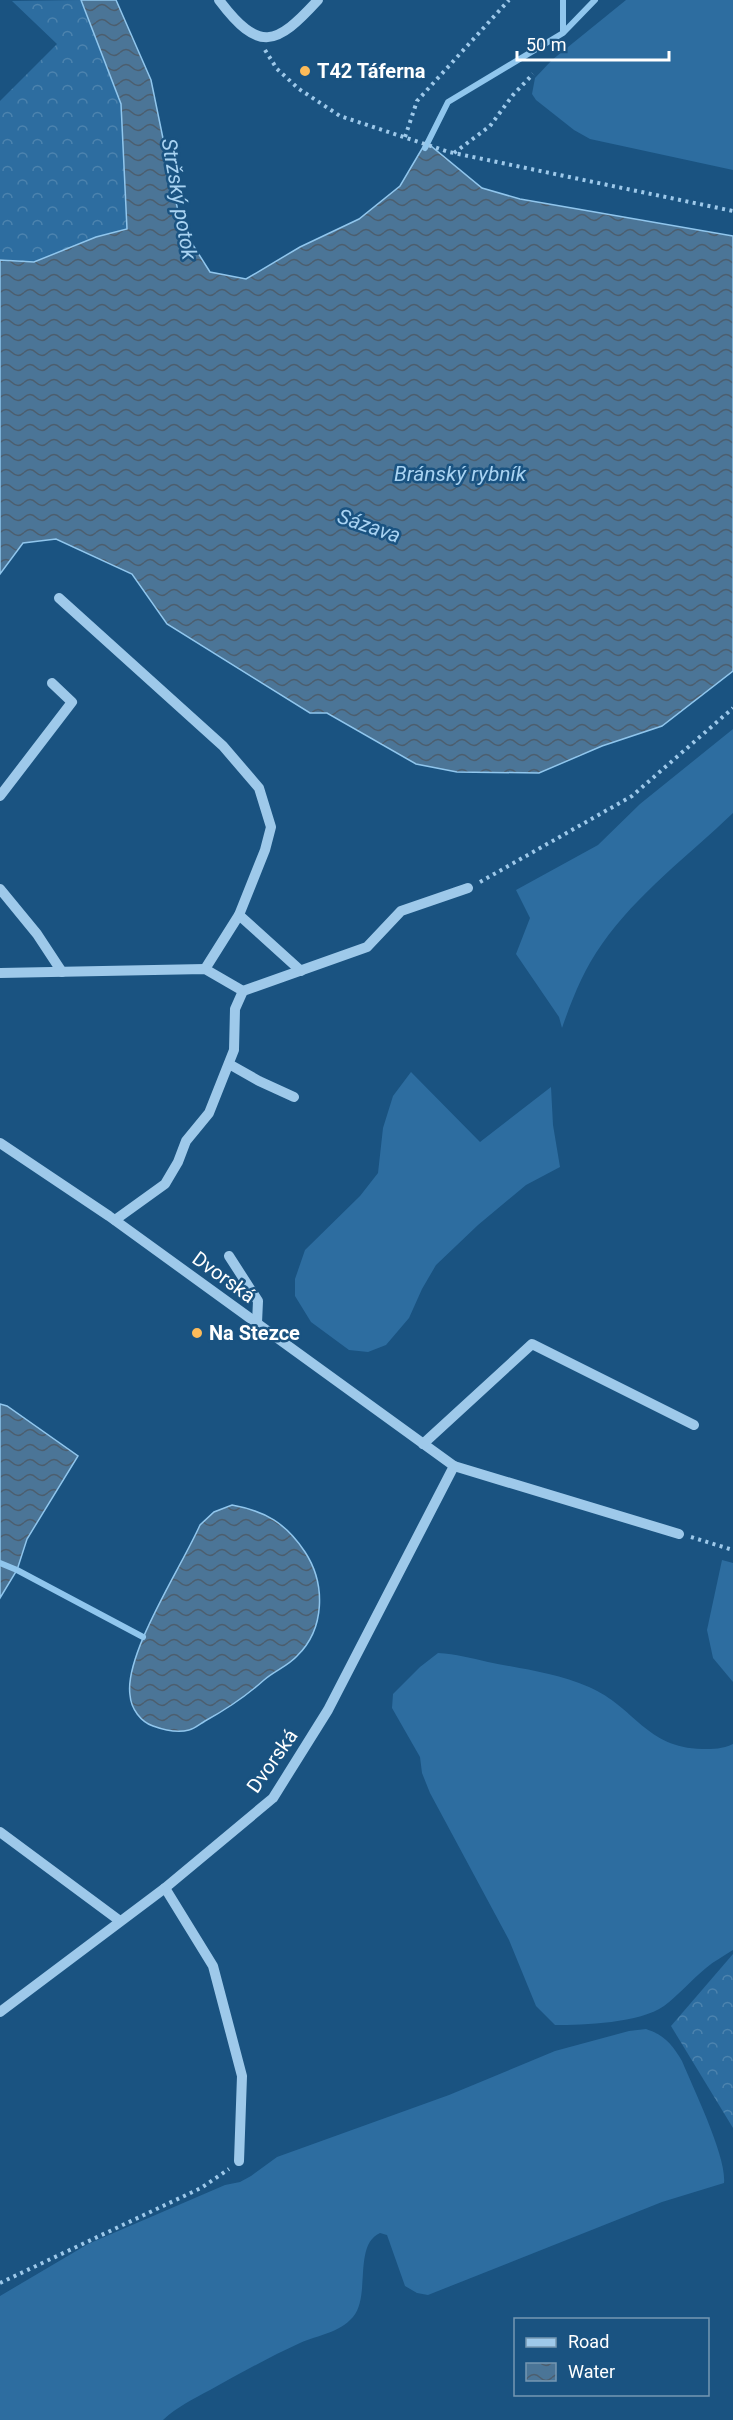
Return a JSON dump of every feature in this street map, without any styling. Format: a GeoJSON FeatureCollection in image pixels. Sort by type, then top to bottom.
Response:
{"type":"FeatureCollection","features":[{"type":"Feature","properties":{"kind":"street"},"geometry":{"type":"LineString","coordinates":[[219,0],[238,24],[256,37],[265,38],[297,24],[318,0]]}},
{"type":"Feature","properties":{"kind":"street"},"geometry":{"type":"LineString","coordinates":[[59,598],[223,746],[259,788],[271,827],[266,850],[239,915],[205,969]]}},
{"type":"Feature","properties":{"kind":"street"},"geometry":{"type":"LineString","coordinates":[[0,796],[72,702],[52,683]]}},
{"type":"Feature","properties":{"kind":"street"},"geometry":{"type":"LineString","coordinates":[[115,1220],[165,1184],[186,1142],[209,1113],[234,1050],[235,1009],[243,992],[367,947],[401,911],[468,888]]}},
{"type":"Feature","properties":{"kind":"street"},"geometry":{"type":"LineString","coordinates":[[0,889],[37,934],[62,972]]}},
{"type":"Feature","properties":{"kind":"street"},"geometry":{"type":"LineString","coordinates":[[239,915],[301,971]]}},
{"type":"Feature","properties":{"kind":"street"},"geometry":{"type":"LineString","coordinates":[[0,973],[205,969],[243,992]]}},
{"type":"Feature","properties":{"kind":"street"},"geometry":{"type":"LineString","coordinates":[[229,1064],[294,1097]]}},
{"type":"Feature","properties":{"kind":"street","name":"Dvorská"},"geometry":{"type":"LineString","coordinates":[[0,1143],[115,1220],[454,1466],[679,1534]]}},
{"type":"Feature","properties":{"kind":"street"},"geometry":{"type":"LineString","coordinates":[[229,1256],[258,1301],[257,1323]]}},
{"type":"Feature","properties":{"kind":"street"},"geometry":{"type":"LineString","coordinates":[[423,1444],[532,1344],[694,1425]]}},
{"type":"Feature","properties":{"kind":"street","name":"Dvorská"},"geometry":{"type":"LineString","coordinates":[[0,2013],[165,1888],[273,1798],[328,1710],[454,1466]]}},
{"type":"Feature","properties":{"kind":"street"},"geometry":{"type":"LineString","coordinates":[[0,1832],[120,1922]]}},
{"type":"Feature","properties":{"kind":"street"},"geometry":{"type":"LineString","coordinates":[[165,1888],[213,1966],[242,2076],[239,2161]]}},
{"type":"Feature","properties":{"kind":"path"},"geometry":{"type":"LineString","coordinates":[[405,137],[417,101],[509,0]]}},
{"type":"Feature","properties":{"kind":"path"},"geometry":{"type":"LineString","coordinates":[[256,37],[277,69],[299,89],[340,116],[451,153],[733,211]]}},
{"type":"Feature","properties":{"kind":"path"},"geometry":{"type":"LineString","coordinates":[[451,153],[490,126],[513,95],[533,74]]}},
{"type":"Feature","properties":{"kind":"path"},"geometry":{"type":"LineString","coordinates":[[468,888],[632,796],[733,708]]}},
{"type":"Feature","properties":{"kind":"path"},"geometry":{"type":"LineString","coordinates":[[679,1534],[733,1550]]}},
{"type":"Feature","properties":{"kind":"path"},"geometry":{"type":"LineString","coordinates":[[0,2283],[201,2188],[239,2161]]}},
{"type":"Feature","properties":{"kind":"green space"},"geometry":{"type":"Polygon","coordinates":[[[81,0],[121,104],[127,229],[96,237],[34,262],[0,259],[0,101],[57,44],[12,1],[81,0]]]}},
{"type":"Feature","properties":{"kind":"green space"},"geometry":{"type":"Polygon","coordinates":[[[626,0],[733,0],[733,170],[590,139],[574,130],[536,100],[532,94],[535,78],[552,60],[626,0]]]}},
{"type":"Feature","properties":{"kind":"green space"},"geometry":{"type":"Polygon","coordinates":[[[733,729],[733,813],[647,892],[616,926],[584,974],[562,1028],[559,1017],[516,954],[530,918],[516,890],[598,845],[640,804],[733,729]]]}},
{"type":"Feature","properties":{"kind":"green space"},"geometry":{"type":"Polygon","coordinates":[[[411,1072],[480,1142],[551,1087],[553,1125],[560,1167],[526,1185],[478,1225],[436,1265],[409,1318],[386,1345],[368,1352],[349,1350],[311,1322],[295,1296],[295,1279],[305,1250],[360,1196],[378,1173],[383,1128],[393,1096],[411,1072]]]}},
{"type":"Feature","properties":{"kind":"green space"},"geometry":{"type":"Polygon","coordinates":[[[722,1560],[733,1563],[733,1682],[713,1658],[707,1630],[722,1560]]]}},
{"type":"Feature","properties":{"kind":"green space"},"geometry":{"type":"Polygon","coordinates":[[[438,1653],[463,1656],[577,1682],[605,1695],[667,1742],[683,1747],[714,1749],[733,1744],[733,1950],[709,1965],[664,2006],[654,2012],[627,2019],[555,2025],[536,2006],[509,1940],[430,1793],[422,1773],[420,1757],[392,1708],[393,1694],[438,1653]]]}},
{"type":"Feature","properties":{"kind":"green space"},"geometry":{"type":"Polygon","coordinates":[[[733,1954],[733,2128],[671,2026],[733,1954]]]}},
{"type":"Feature","properties":{"kind":"green space"},"geometry":{"type":"Polygon","coordinates":[[[646,2029],[667,2041],[682,2061],[715,2140],[724,2171],[724,2183],[662,2202],[428,2295],[417,2293],[405,2286],[387,2235],[380,2233],[372,2239],[367,2248],[361,2297],[353,2317],[335,2330],[300,2343],[254,2366],[185,2404],[163,2420],[0,2420],[0,2296],[88,2244],[225,2185],[240,2182],[277,2157],[449,2095],[555,2051],[629,2031],[646,2029]]]}},
{"type":"Feature","properties":{"kind":"water","name":"Bránský rybník"},"geometry":{"type":"Polygon","coordinates":[[[81,0],[116,0],[151,80],[181,226],[210,272],[246,279],[300,247],[359,219],[400,186],[426,142],[482,188],[520,199],[733,236],[733,671],[662,726],[602,746],[539,773],[457,772],[416,764],[327,713],[310,713],[167,624],[132,574],[56,539],[23,543],[0,574],[0,260],[34,262],[96,237],[127,229],[121,104],[81,0]]]}},
{"type":"Feature","properties":{"kind":"water"},"geometry":{"type":"Polygon","coordinates":[[[0,1404],[7,1406],[78,1456],[27,1539],[17,1570],[0,1598],[0,1404]]]}},
{"type":"Feature","properties":{"kind":"water"},"geometry":{"type":"Polygon","coordinates":[[[232,1505],[255,1511],[274,1520],[290,1533],[305,1552],[317,1578],[319,1592],[317,1620],[313,1633],[293,1660],[236,1702],[195,1728],[176,1731],[153,1726],[137,1714],[132,1705],[131,1678],[136,1657],[156,1610],[200,1525],[214,1512],[232,1505]]]}},
{"type":"Feature","properties":{"kind":"waterway"},"geometry":{"type":"LineString","coordinates":[[563,0],[563,32]]}},
{"type":"Feature","properties":{"kind":"waterway"},"geometry":{"type":"LineString","coordinates":[[425,148],[448,102],[563,33],[595,0]]}},
{"type":"Feature","properties":{"kind":"waterway"},"geometry":{"type":"LineString","coordinates":[[0,1563],[143,1637]]}},
{"type":"Feature","properties":{"kind":"place","name":"T42 Táferna"},"geometry":{"type":"Point","coordinates":[305,71]}},
{"type":"Feature","properties":{"kind":"place","name":"Na Stezce"},"geometry":{"type":"Point","coordinates":[197,1333]}},
{"type":"Feature","properties":{"kind":"water label","name":"Stržský potok"},"geometry":{"type":"Point","coordinates":[179,199]}},
{"type":"Feature","properties":{"kind":"water label","name":"Sázava"},"geometry":{"type":"Point","coordinates":[369,526]}}]}
